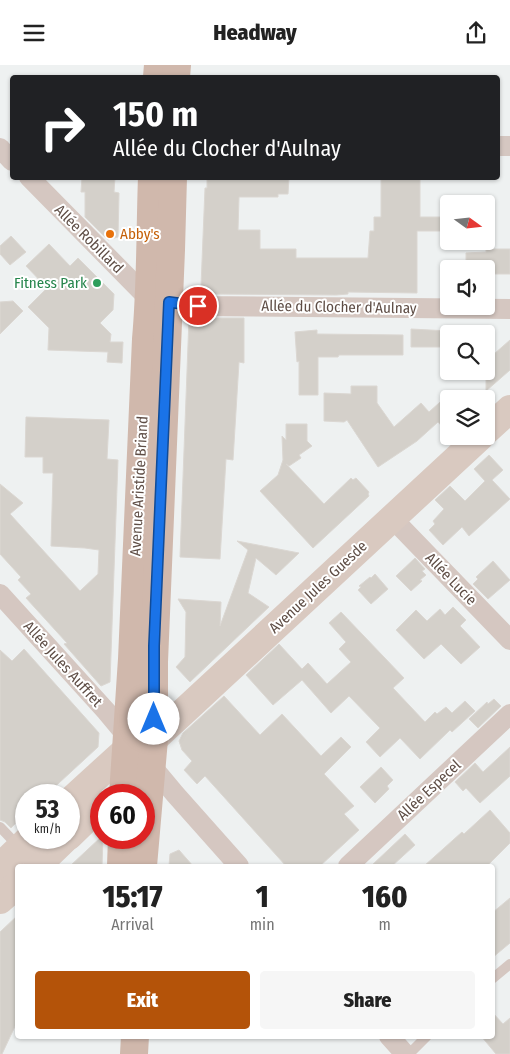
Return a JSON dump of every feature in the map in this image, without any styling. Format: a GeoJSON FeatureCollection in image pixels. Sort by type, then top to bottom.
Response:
{"type":"FeatureCollection","features":[{"type":"Feature","properties":{"kind":"main road","name":"Avenue Aristide Briand"},"geometry":{"type":"LineString","coordinates":[[152,180],[149,243],[159,301]]}},
{"type":"Feature","properties":{"kind":"main road","name":"Avenue Aristide Briand"},"geometry":{"type":"LineString","coordinates":[[143,864],[139,749],[132,659],[146,339],[159,301],[173,180]]}},
{"type":"Feature","properties":{"kind":"main road","name":"Avenue Aristide Briand"},"geometry":{"type":"LineString","coordinates":[[122,784],[139,749]]}},
{"type":"Feature","properties":{"kind":"main road"},"geometry":{"type":"LineString","coordinates":[[121,864],[122,849]]}},
{"type":"Feature","properties":{"kind":"main road"},"geometry":{"type":"LineString","coordinates":[[115,1054],[116,1039]]}},
{"type":"Feature","properties":{"kind":"main road"},"geometry":{"type":"LineString","coordinates":[[134,1054],[135,1039]]}},
{"type":"Feature","properties":{"kind":"street"},"geometry":{"type":"LineString","coordinates":[[0,148],[10,159]]}},
{"type":"Feature","properties":{"kind":"street","name":"Allée Robillard"},"geometry":{"type":"LineString","coordinates":[[32,180],[159,301]]}},
{"type":"Feature","properties":{"kind":"street","name":"Allée du Clocher d'Aulnay"},"geometry":{"type":"LineString","coordinates":[[159,301],[198,306],[510,309]]}},
{"type":"Feature","properties":{"kind":"street"},"geometry":{"type":"LineString","coordinates":[[495,423],[510,409]]}},
{"type":"Feature","properties":{"kind":"street","name":"Avenue Jules Guesde"},"geometry":{"type":"LineString","coordinates":[[80,794],[139,749],[471,445]]}},
{"type":"Feature","properties":{"kind":"street","name":"Allée Lucie"},"geometry":{"type":"LineString","coordinates":[[392,518],[510,640]]}},
{"type":"Feature","properties":{"kind":"street","name":"Allée Jules Auffret"},"geometry":{"type":"LineString","coordinates":[[0,594],[139,749],[237,864]]}},
{"type":"Feature","properties":{"kind":"street","name":"Allée Especel"},"geometry":{"type":"LineString","coordinates":[[350,864],[510,714]]}},
{"type":"Feature","properties":{"kind":"street"},"geometry":{"type":"LineString","coordinates":[[80,825],[90,816]]}},
{"type":"Feature","properties":{"kind":"street"},"geometry":{"type":"LineString","coordinates":[[0,867],[29,851]]}},
{"type":"Feature","properties":{"kind":"street"},"geometry":{"type":"LineString","coordinates":[[0,901],[15,887]]}},
{"type":"Feature","properties":{"kind":"street"},"geometry":{"type":"LineString","coordinates":[[393,1039],[407,1054]]}},
{"type":"Feature","properties":{"kind":"lane"},"geometry":{"type":"LineString","coordinates":[[0,827],[29,851]]}},
{"type":"Feature","properties":{"kind":"lane"},"geometry":{"type":"LineString","coordinates":[[495,976],[510,964]]}},
{"type":"Feature","properties":{"kind":"lane"},"geometry":{"type":"LineString","coordinates":[[407,1054],[424,1039]]}},
{"type":"Feature","properties":{"kind":"building"},"geometry":{"type":"Polygon","coordinates":[[[82,180],[115,180],[114,192],[119,193],[118,237],[108,240],[85,217],[85,192],[81,192],[82,180]]]}},
{"type":"Feature","properties":{"kind":"building"},"geometry":{"type":"Polygon","coordinates":[[[207,180],[289,180],[288,194],[278,194],[278,197],[239,197],[238,230],[260,230],[260,249],[296,249],[296,258],[368,258],[370,231],[374,231],[374,217],[381,217],[381,180],[420,180],[420,217],[440,217],[440,231],[417,231],[417,293],[348,292],[348,294],[336,295],[210,294],[201,286],[205,188],[207,188],[207,180]]]}},
{"type":"Feature","properties":{"kind":"building"},"geometry":{"type":"Polygon","coordinates":[[[11,236],[26,252],[10,265],[0,254],[0,246],[11,236]]]}},
{"type":"Feature","properties":{"kind":"building"},"geometry":{"type":"Polygon","coordinates":[[[49,244],[70,266],[78,258],[114,294],[113,310],[100,323],[111,334],[110,342],[123,342],[122,363],[107,362],[108,352],[48,350],[49,328],[28,307],[47,288],[26,266],[49,244]]]}},
{"type":"Feature","properties":{"kind":"building"},"geometry":{"type":"Polygon","coordinates":[[[510,249],[510,274],[495,274],[495,260],[466,260],[466,253],[486,252],[486,250],[510,249]]]}},
{"type":"Feature","properties":{"kind":"building"},"geometry":{"type":"Polygon","coordinates":[[[13,301],[23,311],[0,334],[0,302],[13,301]]]}},
{"type":"Feature","properties":{"kind":"building"},"geometry":{"type":"Polygon","coordinates":[[[189,318],[244,318],[244,363],[239,362],[233,460],[226,459],[220,559],[180,557],[189,318]]]}},
{"type":"Feature","properties":{"kind":"building"},"geometry":{"type":"Polygon","coordinates":[[[411,329],[440,331],[440,347],[411,347],[411,329]]]}},
{"type":"Feature","properties":{"kind":"building"},"geometry":{"type":"Polygon","coordinates":[[[317,330],[317,334],[403,335],[403,355],[339,355],[338,357],[318,357],[318,395],[299,395],[299,361],[297,362],[295,332],[317,330]]]}},
{"type":"Feature","properties":{"kind":"building"},"geometry":{"type":"Polygon","coordinates":[[[510,340],[510,370],[486,390],[486,380],[495,380],[495,353],[510,340]]]}},
{"type":"Feature","properties":{"kind":"building"},"geometry":{"type":"Polygon","coordinates":[[[351,386],[377,386],[377,403],[394,427],[421,403],[429,412],[440,402],[440,424],[438,422],[417,441],[378,467],[347,420],[344,422],[324,421],[324,393],[351,394],[351,386]]]}},
{"type":"Feature","properties":{"kind":"building"},"geometry":{"type":"Polygon","coordinates":[[[26,417],[109,420],[107,459],[118,460],[110,682],[101,686],[64,644],[67,643],[26,598],[31,594],[18,580],[21,577],[0,554],[0,484],[23,503],[10,514],[80,591],[98,574],[99,550],[51,546],[53,473],[43,473],[43,457],[25,457],[26,417]]]}},
{"type":"Feature","properties":{"kind":"building"},"geometry":{"type":"Polygon","coordinates":[[[286,424],[307,424],[307,441],[312,446],[299,455],[301,458],[289,466],[286,464],[324,504],[351,478],[353,480],[356,478],[369,492],[369,496],[313,548],[260,491],[278,475],[283,460],[282,436],[286,440],[286,424]]]}},
{"type":"Feature","properties":{"kind":"building"},"geometry":{"type":"Polygon","coordinates":[[[489,455],[503,470],[492,480],[510,499],[469,536],[462,527],[443,545],[429,530],[435,524],[433,521],[444,509],[435,500],[450,486],[465,501],[485,481],[474,469],[489,455]]]}},
{"type":"Feature","properties":{"kind":"building"},"geometry":{"type":"Polygon","coordinates":[[[237,541],[299,553],[276,575],[256,558],[248,593],[269,607],[190,682],[176,667],[185,657],[186,612],[178,599],[221,602],[220,626],[248,550],[237,541]]]}},
{"type":"Feature","properties":{"kind":"building"},"geometry":{"type":"Polygon","coordinates":[[[415,558],[425,569],[422,571],[426,575],[411,591],[396,576],[415,558]]]}},
{"type":"Feature","properties":{"kind":"building"},"geometry":{"type":"Polygon","coordinates":[[[493,561],[510,580],[488,599],[473,584],[478,579],[476,577],[493,561]]]}},
{"type":"Feature","properties":{"kind":"building"},"geometry":{"type":"Polygon","coordinates":[[[375,574],[388,589],[371,604],[358,590],[361,587],[359,586],[375,574]]]}},
{"type":"Feature","properties":{"kind":"building"},"geometry":{"type":"Polygon","coordinates":[[[453,607],[466,620],[460,626],[480,647],[461,664],[441,644],[424,659],[396,630],[416,610],[427,621],[440,609],[445,615],[453,607]]]}},
{"type":"Feature","properties":{"kind":"building"},"geometry":{"type":"Polygon","coordinates":[[[341,612],[404,678],[393,688],[425,722],[435,712],[437,714],[446,707],[452,713],[465,701],[475,711],[452,732],[450,730],[420,759],[400,738],[380,757],[366,742],[380,728],[349,696],[331,713],[302,680],[273,705],[246,675],[279,644],[302,669],[308,663],[327,684],[351,662],[339,649],[346,642],[329,623],[341,612]]]}},
{"type":"Feature","properties":{"kind":"building"},"geometry":{"type":"Polygon","coordinates":[[[24,649],[99,733],[98,747],[58,784],[15,784],[15,824],[11,828],[0,820],[0,650],[12,661],[24,649]]]}},
{"type":"Feature","properties":{"kind":"building"},"geometry":{"type":"Polygon","coordinates":[[[224,696],[260,735],[282,714],[321,756],[341,737],[351,747],[324,774],[354,806],[344,814],[359,830],[322,864],[284,864],[205,776],[197,784],[184,770],[192,761],[182,750],[179,741],[183,733],[224,696]]]}},
{"type":"Feature","properties":{"kind":"building"},"geometry":{"type":"Polygon","coordinates":[[[494,699],[501,706],[478,728],[469,719],[487,702],[488,704],[494,699]]]}},
{"type":"Feature","properties":{"kind":"building"},"geometry":{"type":"Polygon","coordinates":[[[510,747],[510,776],[480,803],[466,788],[463,791],[455,782],[475,763],[483,772],[510,747]]]}},
{"type":"Feature","properties":{"kind":"building"},"geometry":{"type":"Polygon","coordinates":[[[381,767],[393,780],[387,786],[389,789],[375,803],[360,787],[381,767]]]}},
{"type":"Feature","properties":{"kind":"building"},"geometry":{"type":"Polygon","coordinates":[[[490,810],[510,833],[510,843],[489,864],[426,864],[462,832],[464,834],[490,810]]]}},
{"type":"Feature","properties":{"kind":"building"},"geometry":{"type":"Polygon","coordinates":[[[405,834],[415,845],[394,864],[373,864],[405,834]]]}},
{"type":"Feature","properties":{"kind":"building"},"geometry":{"type":"Polygon","coordinates":[[[90,847],[90,849],[103,849],[102,864],[72,864],[90,847]]]}},
{"type":"Feature","properties":{"kind":"building"},"geometry":{"type":"Polygon","coordinates":[[[179,850],[191,864],[169,864],[170,854],[179,850]]]}},
{"type":"Feature","properties":{"kind":"building"},"geometry":{"type":"Polygon","coordinates":[[[510,898],[510,943],[495,956],[495,910],[510,898]]]}},
{"type":"Feature","properties":{"kind":"building"},"geometry":{"type":"Polygon","coordinates":[[[15,918],[15,1026],[2,1054],[0,1054],[0,932],[15,918]]]}},
{"type":"Feature","properties":{"kind":"building"},"geometry":{"type":"Polygon","coordinates":[[[495,1015],[503,1024],[510,1018],[510,1054],[496,1054],[484,1039],[495,1039],[495,1015]]]}},
{"type":"Feature","properties":{"kind":"place","name":"Abby's"},"geometry":{"type":"Point","coordinates":[110,234]}},
{"type":"Feature","properties":{"kind":"place","name":"Fitness Park"},"geometry":{"type":"Point","coordinates":[97,283]}},
{"type":"Feature","properties":{"kind":"route"},"geometry":{"type":"LineString","coordinates":[[154,719],[154,646],[169,302],[198,306]]}}]}
